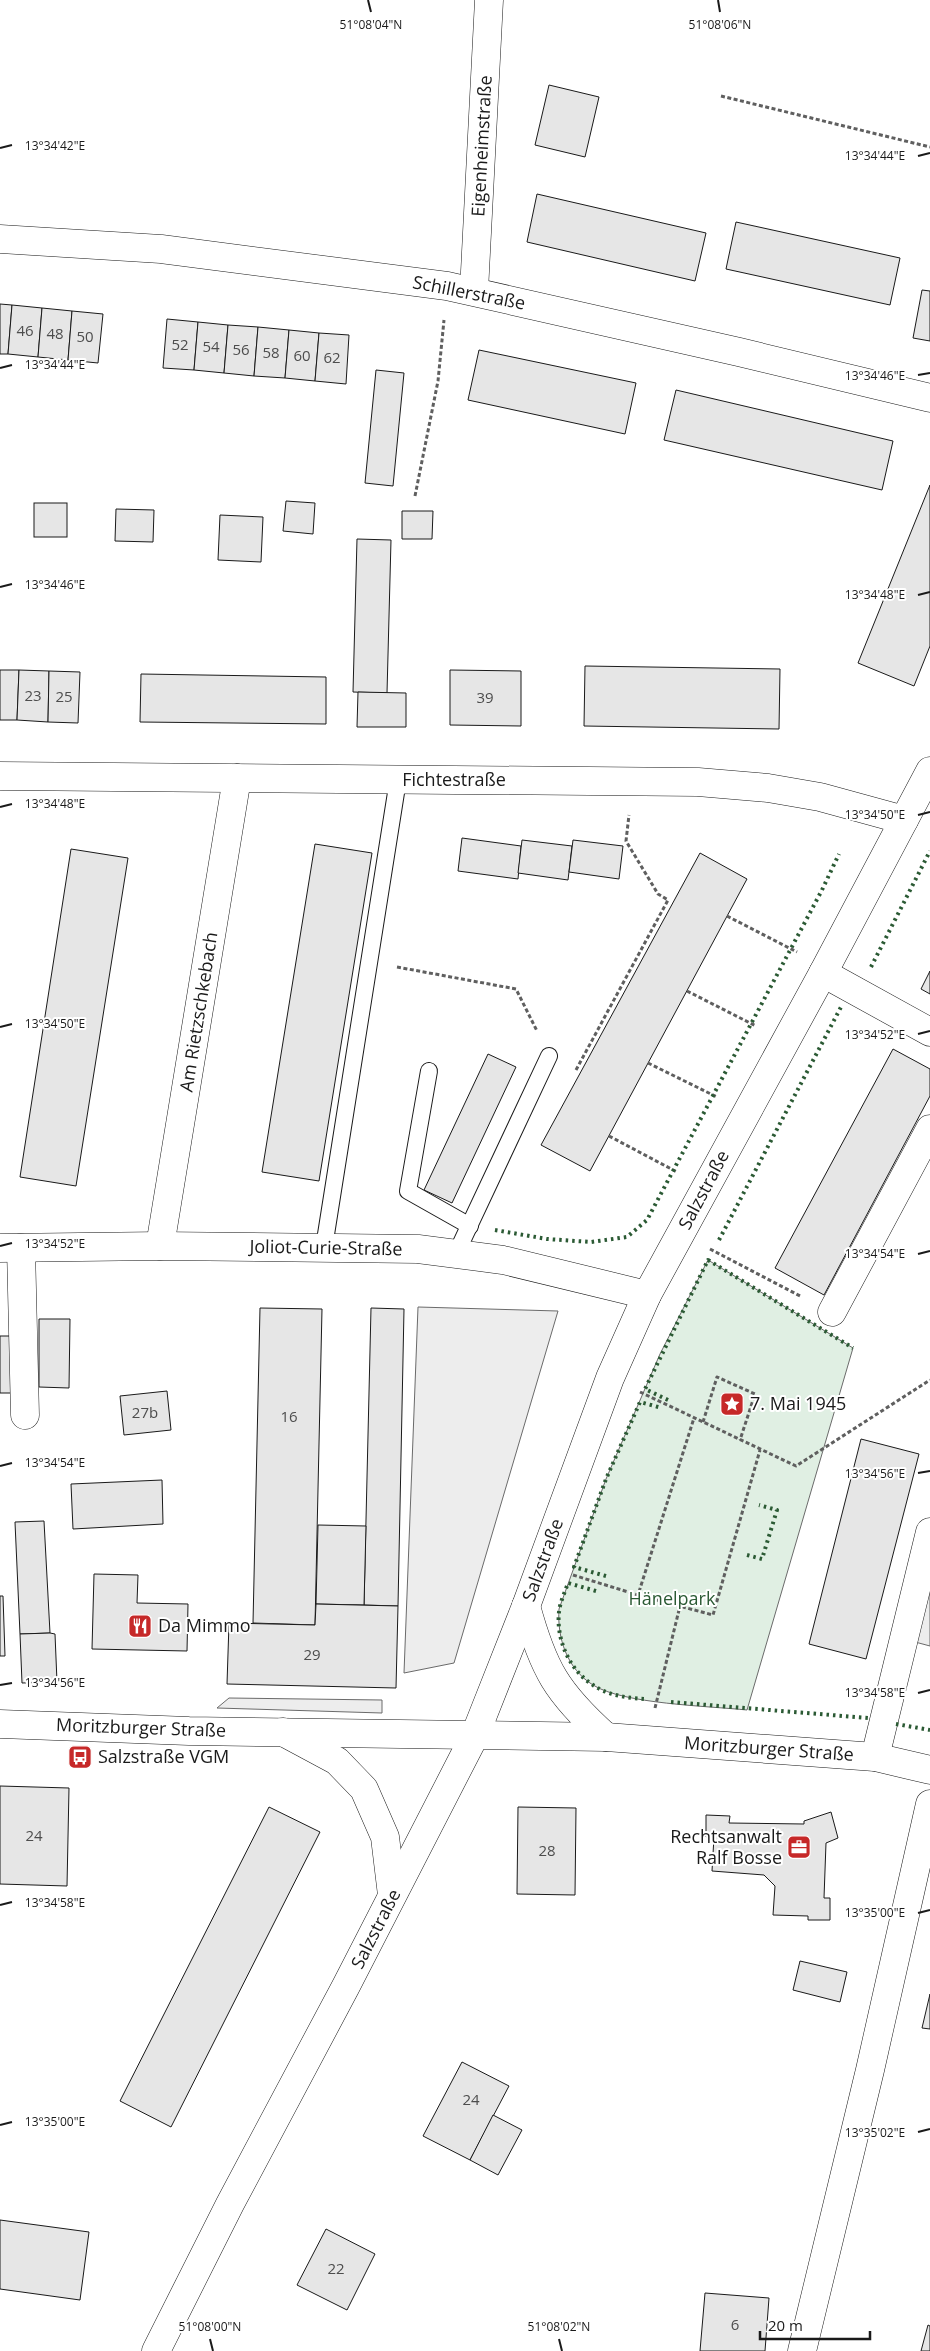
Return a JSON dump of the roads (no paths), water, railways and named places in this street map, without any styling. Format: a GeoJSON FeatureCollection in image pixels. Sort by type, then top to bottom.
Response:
{"type":"FeatureCollection","features":[{"type":"Feature","properties":{"kind":"street","name":"Eigenheimstraße"},"geometry":{"type":"LineString","coordinates":[[474,291],[490,0]]}},
{"type":"Feature","properties":{"kind":"street","name":"Schillerstraße"},"geometry":{"type":"LineString","coordinates":[[0,239],[161,249],[448,286],[930,398]]}},
{"type":"Feature","properties":{"kind":"street","name":"Salzstraße"},"geometry":{"type":"LineString","coordinates":[[156,2351],[230,2204],[475,1735],[526,1606],[610,1378],[647,1295],[825,970],[930,771]]}},
{"type":"Feature","properties":{"kind":"street","name":"Fichtestraße"},"geometry":{"type":"LineString","coordinates":[[0,776],[698,782],[768,788],[820,797],[904,820]]}},
{"type":"Feature","properties":{"kind":"street","name":"Am Rietzschkebach"},"geometry":{"type":"LineString","coordinates":[[160,1246],[238,778]]}},
{"type":"Feature","properties":{"kind":"street"},"geometry":{"type":"LineString","coordinates":[[825,970],[930,1032]]}},
{"type":"Feature","properties":{"kind":"street"},"geometry":{"type":"LineString","coordinates":[[832,1312],[930,1129]]}},
{"type":"Feature","properties":{"kind":"street","name":"Joliot-Curie-Straße"},"geometry":{"type":"LineString","coordinates":[[11,1248],[160,1246],[418,1249],[503,1260],[647,1295]]}},
{"type":"Feature","properties":{"kind":"street"},"geometry":{"type":"LineString","coordinates":[[11,1248],[25,1415]]}},
{"type":"Feature","properties":{"kind":"street"},"geometry":{"type":"LineString","coordinates":[[875,1757],[930,1532]]}},
{"type":"Feature","properties":{"kind":"street"},"geometry":{"type":"LineString","coordinates":[[526,1606],[537,1644],[555,1681],[576,1710],[606,1737]]}},
{"type":"Feature","properties":{"kind":"street","name":"Moritzburger Straße"},"geometry":{"type":"LineString","coordinates":[[0,1724],[283,1732],[606,1737],[875,1757],[930,1770]]}},
{"type":"Feature","properties":{"kind":"street","name":"Moritzburger Straße"},"geometry":{"type":"LineString","coordinates":[[283,1732],[337,1761],[364,1789],[385,1837],[392,1896]]}},
{"type":"Feature","properties":{"kind":"street"},"geometry":{"type":"LineString","coordinates":[[802,2351],[870,2070],[930,1804]]}},
{"type":"Feature","properties":{"kind":"lane"},"geometry":{"type":"LineString","coordinates":[[324,1247],[398,780]]}},
{"type":"Feature","properties":{"kind":"lane"},"geometry":{"type":"LineString","coordinates":[[456,1254],[549,1056]]}},
{"type":"Feature","properties":{"kind":"lane"},"geometry":{"type":"LineString","coordinates":[[429,1071],[408,1191],[470,1226]]}},
{"type":"Feature","properties":{"kind":"place","name":"7. Mai 1945"},"geometry":{"type":"Point","coordinates":[732,1404]}},
{"type":"Feature","properties":{"kind":"place","name":"Da Mimmo"},"geometry":{"type":"Point","coordinates":[140,1626]}},
{"type":"Feature","properties":{"kind":"place","name":"Salzstraße VGM"},"geometry":{"type":"Point","coordinates":[80,1757]}},
{"type":"Feature","properties":{"kind":"place","name":"Rechtsanwalt Ralf Bosse"},"geometry":{"type":"Point","coordinates":[799,1847]}},
{"type":"Feature","properties":{"kind":"park label","name":"Hänelpark"},"geometry":{"type":"Point","coordinates":[672,1599]}}]}
